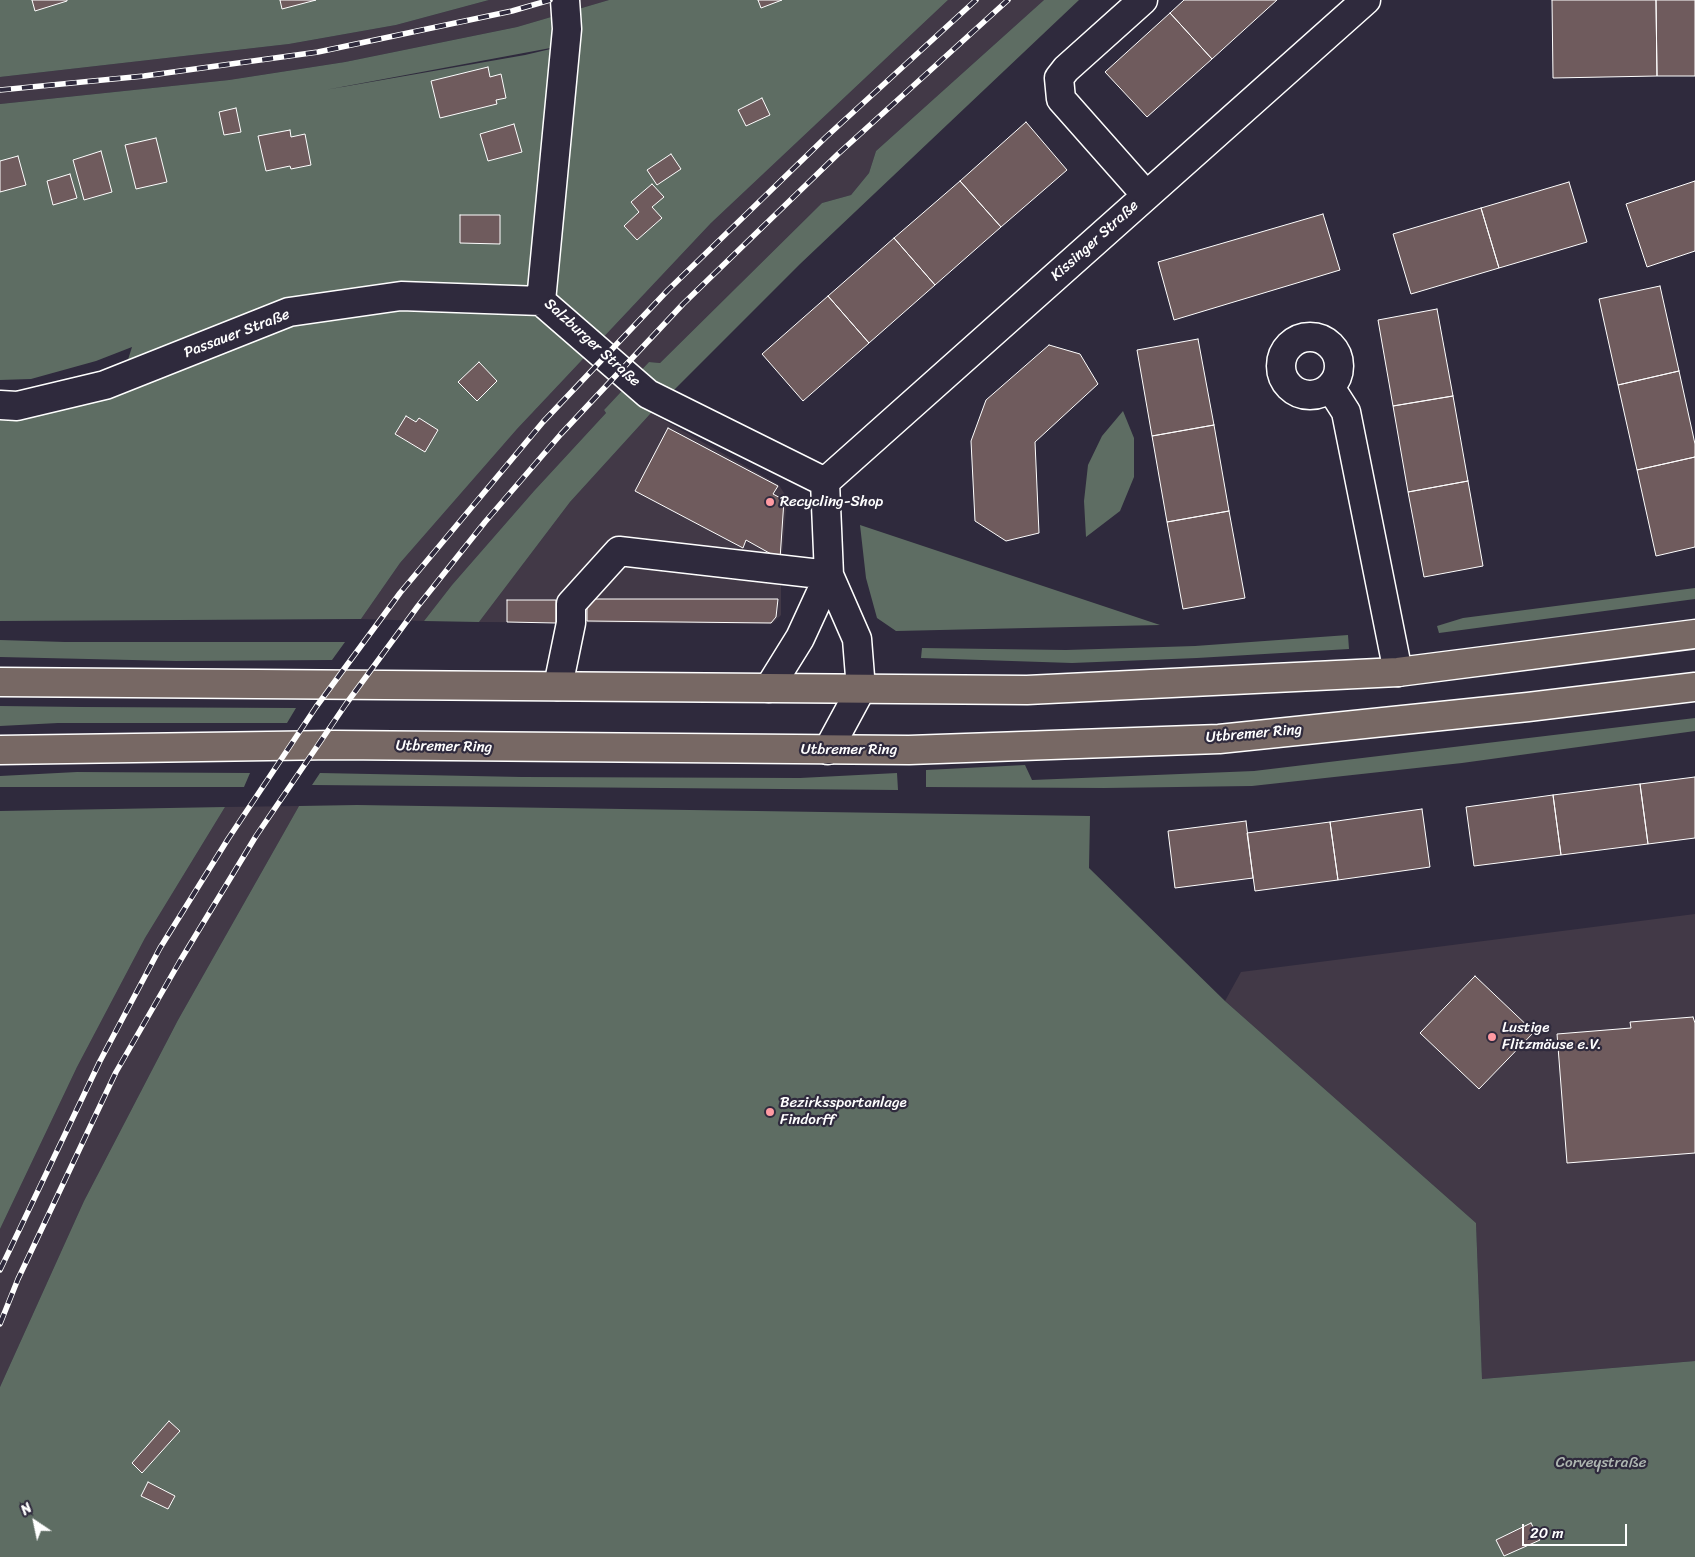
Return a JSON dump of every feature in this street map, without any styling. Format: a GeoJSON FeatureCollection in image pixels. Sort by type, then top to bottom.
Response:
{"type":"FeatureCollection","features":[{"type":"Feature","properties":{"kind":"main road"},"geometry":{"type":"LineString","coordinates":[[0,682],[1027,690],[1398,672],[1695,634]]}},
{"type":"Feature","properties":{"kind":"main road","name":"Utbremer Ring"},"geometry":{"type":"LineString","coordinates":[[0,750],[308,745],[909,750],[1219,739],[1528,708],[1695,687]]}},
{"type":"Feature","properties":{"kind":"street","name":"Salzburger Straße"},"geometry":{"type":"LineString","coordinates":[[565,0],[567,29],[541,301],[648,394],[825,482]]}},
{"type":"Feature","properties":{"kind":"street"},"geometry":{"type":"LineString","coordinates":[[1143,0],[1066,68],[1060,78],[1062,99],[1146,195]]}},
{"type":"Feature","properties":{"kind":"street","name":"Kissinger Straße"},"geometry":{"type":"LineString","coordinates":[[825,482],[1366,0]]}},
{"type":"Feature","properties":{"kind":"street","name":"Passauer Straße"},"geometry":{"type":"LineString","coordinates":[[0,406],[17,406],[104,385],[290,312],[401,296],[541,301]]}},
{"type":"Feature","properties":{"kind":"street"},"geometry":{"type":"LineString","coordinates":[[1330,387],[1346,412],[1398,672]]}},
{"type":"Feature","properties":{"kind":"street"},"geometry":{"type":"LineString","coordinates":[[825,482],[829,574],[857,639],[861,690],[828,750]]}},
{"type":"Feature","properties":{"kind":"street"},"geometry":{"type":"LineString","coordinates":[[558,686],[571,623],[571,604],[619,552],[829,574]]}},
{"type":"Feature","properties":{"kind":"street"},"geometry":{"type":"LineString","coordinates":[[769,688],[800,638],[829,574]]}},
{"type":"Feature","properties":{"kind":"shaded area"},"geometry":{"type":"Polygon","coordinates":[[[489,0],[609,0],[517,27],[345,62],[229,80],[0,104],[0,77],[289,44],[396,25],[489,0]]]}},
{"type":"Feature","properties":{"kind":"shaded area"},"geometry":{"type":"Polygon","coordinates":[[[948,0],[1044,0],[876,151],[869,173],[851,195],[822,203],[660,363],[649,362],[604,410],[606,413],[534,491],[452,585],[424,621],[361,619],[400,563],[517,429],[711,223],[948,0]]]}},
{"type":"Feature","properties":{"kind":"shaded area"},"geometry":{"type":"Polygon","coordinates":[[[651,413],[779,485],[787,498],[781,570],[781,615],[772,624],[479,622],[570,502],[651,413]]]}},
{"type":"Feature","properties":{"kind":"shaded area"},"geometry":{"type":"Polygon","coordinates":[[[299,806],[178,1020],[84,1201],[0,1387],[0,1229],[77,1067],[145,938],[225,807],[299,806]]]}},
{"type":"Feature","properties":{"kind":"shaded area"},"geometry":{"type":"Polygon","coordinates":[[[1695,914],[1695,1361],[1482,1379],[1476,1223],[1225,1001],[1241,972],[1695,914]]]}},
{"type":"Feature","properties":{"kind":"green space"},"geometry":{"type":"Polygon","coordinates":[[[0,0],[489,0],[396,25],[289,44],[0,77],[0,0]]]}},
{"type":"Feature","properties":{"kind":"green space"},"geometry":{"type":"Polygon","coordinates":[[[609,0],[948,0],[711,223],[517,429],[400,563],[361,619],[0,621],[0,413],[118,391],[132,347],[96,361],[31,379],[0,380],[0,104],[229,80],[345,62],[517,27],[609,0]],[[572,44],[325,90],[525,55],[572,44]]]}},
{"type":"Feature","properties":{"kind":"green space"},"geometry":{"type":"Polygon","coordinates":[[[1044,0],[1079,0],[800,264],[651,413],[570,502],[479,622],[424,621],[452,585],[534,491],[606,413],[604,410],[649,362],[660,363],[822,203],[851,195],[869,173],[876,151],[1044,0]]]}},
{"type":"Feature","properties":{"kind":"green space"},"geometry":{"type":"Polygon","coordinates":[[[1123,411],[1134,438],[1134,477],[1120,511],[1086,537],[1084,501],[1088,465],[1102,436],[1123,411]]]}},
{"type":"Feature","properties":{"kind":"green space"},"geometry":{"type":"Polygon","coordinates":[[[860,525],[1160,625],[896,631],[877,618],[866,578],[860,525]]]}},
{"type":"Feature","properties":{"kind":"green space"},"geometry":{"type":"Polygon","coordinates":[[[1695,588],[1695,599],[1439,633],[1437,626],[1463,618],[1695,588]]]}},
{"type":"Feature","properties":{"kind":"green space"},"geometry":{"type":"Polygon","coordinates":[[[1348,635],[1349,649],[1197,658],[1072,663],[921,658],[922,648],[1066,650],[1195,646],[1348,635]]]}},
{"type":"Feature","properties":{"kind":"green space"},"geometry":{"type":"Polygon","coordinates":[[[0,640],[65,642],[345,642],[332,660],[176,661],[0,657],[0,640]]]}},
{"type":"Feature","properties":{"kind":"green space"},"geometry":{"type":"Polygon","coordinates":[[[0,706],[296,708],[287,723],[58,723],[0,726],[0,706]]]}},
{"type":"Feature","properties":{"kind":"green space"},"geometry":{"type":"Polygon","coordinates":[[[1695,718],[1695,731],[1462,763],[1252,786],[1104,788],[926,787],[926,770],[1025,765],[1032,780],[1254,771],[1695,718]]]}},
{"type":"Feature","properties":{"kind":"green space"},"geometry":{"type":"Polygon","coordinates":[[[77,772],[250,773],[244,787],[0,787],[0,776],[77,772]]]}},
{"type":"Feature","properties":{"kind":"green space"},"geometry":{"type":"Polygon","coordinates":[[[320,773],[522,777],[800,778],[897,773],[898,790],[312,785],[320,773]]]}},
{"type":"Feature","properties":{"kind":"green space","name":"Bezirkssportanlage Findorff"},"geometry":{"type":"Polygon","coordinates":[[[357,805],[1090,816],[1089,868],[1225,1001],[1476,1223],[1482,1379],[1695,1361],[1695,1557],[0,1557],[0,1387],[84,1201],[178,1020],[299,806],[357,805]]]}},
{"type":"Feature","properties":{"kind":"green space"},"geometry":{"type":"Polygon","coordinates":[[[225,807],[145,938],[77,1067],[0,1229],[0,811],[225,807]]]}},
{"type":"Feature","properties":{"kind":"building"},"geometry":{"type":"Polygon","coordinates":[[[32,0],[67,0],[67,1],[35,11],[32,0]]]}},
{"type":"Feature","properties":{"kind":"building"},"geometry":{"type":"Polygon","coordinates":[[[280,0],[316,0],[282,9],[280,0]]]}},
{"type":"Feature","properties":{"kind":"building"},"geometry":{"type":"Polygon","coordinates":[[[758,0],[782,0],[761,8],[758,0]]]}},
{"type":"Feature","properties":{"kind":"building"},"geometry":{"type":"Polygon","coordinates":[[[1184,0],[1277,0],[1212,59],[1170,13],[1184,0]]]}},
{"type":"Feature","properties":{"kind":"building"},"geometry":{"type":"Polygon","coordinates":[[[1552,0],[1656,0],[1657,76],[1553,78],[1552,0]]]}},
{"type":"Feature","properties":{"kind":"building"},"geometry":{"type":"Polygon","coordinates":[[[1656,0],[1695,0],[1695,76],[1657,76],[1656,0]]]}},
{"type":"Feature","properties":{"kind":"building"},"geometry":{"type":"Polygon","coordinates":[[[1170,13],[1212,59],[1147,117],[1105,72],[1170,13]]]}},
{"type":"Feature","properties":{"kind":"building"},"geometry":{"type":"Polygon","coordinates":[[[488,67],[490,77],[501,74],[506,98],[496,100],[497,104],[440,118],[431,81],[488,67]]]}},
{"type":"Feature","properties":{"kind":"building"},"geometry":{"type":"Polygon","coordinates":[[[762,98],[770,115],[746,126],[738,110],[762,98]]]}},
{"type":"Feature","properties":{"kind":"building"},"geometry":{"type":"Polygon","coordinates":[[[236,108],[241,132],[224,135],[219,112],[236,108]]]}},
{"type":"Feature","properties":{"kind":"building"},"geometry":{"type":"Polygon","coordinates":[[[1026,122],[1067,170],[1001,227],[960,181],[1026,122]]]}},
{"type":"Feature","properties":{"kind":"building"},"geometry":{"type":"Polygon","coordinates":[[[514,124],[522,152],[488,161],[480,134],[514,124]]]}},
{"type":"Feature","properties":{"kind":"building"},"geometry":{"type":"Polygon","coordinates":[[[290,130],[291,137],[305,134],[311,165],[291,169],[290,166],[266,171],[258,136],[290,130]]]}},
{"type":"Feature","properties":{"kind":"building"},"geometry":{"type":"Polygon","coordinates":[[[156,138],[167,182],[136,189],[125,145],[156,138]]]}},
{"type":"Feature","properties":{"kind":"building"},"geometry":{"type":"Polygon","coordinates":[[[101,151],[112,192],[84,200],[73,160],[101,151]]]}},
{"type":"Feature","properties":{"kind":"building"},"geometry":{"type":"Polygon","coordinates":[[[671,154],[681,169],[657,185],[647,170],[671,154]]]}},
{"type":"Feature","properties":{"kind":"building"},"geometry":{"type":"Polygon","coordinates":[[[18,156],[26,185],[0,192],[0,161],[18,156]]]}},
{"type":"Feature","properties":{"kind":"building"},"geometry":{"type":"Polygon","coordinates":[[[70,174],[77,198],[53,205],[47,181],[70,174]]]}},
{"type":"Feature","properties":{"kind":"building"},"geometry":{"type":"Polygon","coordinates":[[[960,181],[1001,227],[935,285],[894,238],[960,181]]]}},
{"type":"Feature","properties":{"kind":"building"},"geometry":{"type":"Polygon","coordinates":[[[1695,181],[1695,251],[1647,267],[1626,204],[1695,181]]]}},
{"type":"Feature","properties":{"kind":"building"},"geometry":{"type":"Polygon","coordinates":[[[1569,182],[1587,242],[1499,268],[1481,208],[1569,182]]]}},
{"type":"Feature","properties":{"kind":"building"},"geometry":{"type":"Polygon","coordinates":[[[652,184],[664,197],[652,207],[662,218],[637,240],[624,226],[639,212],[631,202],[652,184]]]}},
{"type":"Feature","properties":{"kind":"building"},"geometry":{"type":"Polygon","coordinates":[[[1481,208],[1499,268],[1411,294],[1393,234],[1481,208]]]}},
{"type":"Feature","properties":{"kind":"building"},"geometry":{"type":"Polygon","coordinates":[[[1323,214],[1340,270],[1174,320],[1158,262],[1323,214]]]}},
{"type":"Feature","properties":{"kind":"building"},"geometry":{"type":"Polygon","coordinates":[[[460,215],[500,215],[500,244],[460,243],[460,215]]]}},
{"type":"Feature","properties":{"kind":"building"},"geometry":{"type":"Polygon","coordinates":[[[894,238],[935,285],[869,343],[828,296],[894,238]]]}},
{"type":"Feature","properties":{"kind":"building"},"geometry":{"type":"Polygon","coordinates":[[[1660,286],[1679,371],[1618,385],[1599,299],[1660,286]]]}},
{"type":"Feature","properties":{"kind":"building"},"geometry":{"type":"Polygon","coordinates":[[[828,296],[869,343],[803,401],[762,354],[828,296]]]}},
{"type":"Feature","properties":{"kind":"building"},"geometry":{"type":"Polygon","coordinates":[[[1437,309],[1453,396],[1393,406],[1378,320],[1437,309]]]}},
{"type":"Feature","properties":{"kind":"building"},"geometry":{"type":"Polygon","coordinates":[[[1198,339],[1214,425],[1152,436],[1137,350],[1198,339]]]}},
{"type":"Feature","properties":{"kind":"building"},"geometry":{"type":"Polygon","coordinates":[[[1049,345],[1080,354],[1098,384],[1035,442],[1039,533],[1006,541],[975,521],[971,441],[986,400],[1049,345]]]}},
{"type":"Feature","properties":{"kind":"building"},"geometry":{"type":"Polygon","coordinates":[[[479,362],[497,381],[477,401],[458,382],[479,362]]]}},
{"type":"Feature","properties":{"kind":"building"},"geometry":{"type":"Polygon","coordinates":[[[1679,371],[1695,444],[1695,457],[1637,470],[1618,385],[1679,371]]]}},
{"type":"Feature","properties":{"kind":"building"},"geometry":{"type":"Polygon","coordinates":[[[1453,396],[1468,481],[1408,492],[1393,406],[1453,396]]]}},
{"type":"Feature","properties":{"kind":"building"},"geometry":{"type":"Polygon","coordinates":[[[406,416],[416,422],[419,418],[438,430],[425,452],[395,434],[406,416]]]}},
{"type":"Feature","properties":{"kind":"building"},"geometry":{"type":"Polygon","coordinates":[[[1214,425],[1229,511],[1167,522],[1152,436],[1214,425]]]}},
{"type":"Feature","properties":{"kind":"building"},"geometry":{"type":"Polygon","coordinates":[[[668,428],[778,486],[773,494],[784,500],[780,559],[746,540],[743,548],[635,491],[668,428]]]}},
{"type":"Feature","properties":{"kind":"building"},"geometry":{"type":"Polygon","coordinates":[[[1695,457],[1695,547],[1656,556],[1637,470],[1695,457]]]}},
{"type":"Feature","properties":{"kind":"building"},"geometry":{"type":"Polygon","coordinates":[[[1468,481],[1483,566],[1424,577],[1408,492],[1468,481]]]}},
{"type":"Feature","properties":{"kind":"building"},"geometry":{"type":"Polygon","coordinates":[[[1229,511],[1245,598],[1183,609],[1167,522],[1229,511]]]}},
{"type":"Feature","properties":{"kind":"building"},"geometry":{"type":"Polygon","coordinates":[[[587,599],[778,599],[776,617],[771,623],[587,621],[587,599]]]}},
{"type":"Feature","properties":{"kind":"building"},"geometry":{"type":"Polygon","coordinates":[[[507,600],[556,600],[556,623],[507,622],[507,600]]]}},
{"type":"Feature","properties":{"kind":"building"},"geometry":{"type":"Polygon","coordinates":[[[1695,777],[1695,838],[1648,844],[1640,784],[1695,777]]]}},
{"type":"Feature","properties":{"kind":"building"},"geometry":{"type":"Polygon","coordinates":[[[1640,784],[1648,844],[1561,855],[1553,795],[1640,784]]]}},
{"type":"Feature","properties":{"kind":"building"},"geometry":{"type":"Polygon","coordinates":[[[1553,795],[1561,855],[1474,866],[1466,807],[1553,795]]]}},
{"type":"Feature","properties":{"kind":"building"},"geometry":{"type":"Polygon","coordinates":[[[1422,809],[1430,867],[1338,880],[1330,822],[1422,809]]]}},
{"type":"Feature","properties":{"kind":"building"},"geometry":{"type":"Polygon","coordinates":[[[1246,821],[1253,878],[1175,888],[1168,831],[1246,821]]]}},
{"type":"Feature","properties":{"kind":"building"},"geometry":{"type":"Polygon","coordinates":[[[1330,822],[1338,880],[1255,891],[1247,833],[1330,822]]]}},
{"type":"Feature","properties":{"kind":"building"},"geometry":{"type":"Polygon","coordinates":[[[1475,976],[1534,1032],[1479,1089],[1420,1033],[1475,976]]]}},
{"type":"Feature","properties":{"kind":"building"},"geometry":{"type":"Polygon","coordinates":[[[1693,1017],[1695,1023],[1695,1153],[1567,1163],[1557,1034],[1631,1028],[1630,1022],[1693,1017]]]}},
{"type":"Feature","properties":{"kind":"building"},"geometry":{"type":"Polygon","coordinates":[[[169,1421],[180,1431],[142,1473],[132,1463],[169,1421]]]}},
{"type":"Feature","properties":{"kind":"building"},"geometry":{"type":"Polygon","coordinates":[[[148,1482],[175,1496],[168,1509],[141,1496],[148,1482]]]}},
{"type":"Feature","properties":{"kind":"building"},"geometry":{"type":"Polygon","coordinates":[[[1531,1523],[1540,1540],[1504,1556],[1496,1540],[1531,1523]]]}},
{"type":"Feature","properties":{"kind":"railway"},"geometry":{"type":"LineString","coordinates":[[0,90],[144,76],[318,52],[512,11],[550,0]]}},
{"type":"Feature","properties":{"kind":"railway"},"geometry":{"type":"LineString","coordinates":[[0,1270],[100,1061],[160,948],[228,839],[316,707],[400,593],[543,422],[668,290],[826,137],[976,0]]}},
{"type":"Feature","properties":{"kind":"railway"},"geometry":{"type":"LineString","coordinates":[[0,1324],[18,1279],[116,1072],[180,961],[256,836],[346,704],[418,606],[485,522],[561,434],[683,304],[838,154],[1008,0]]}},
{"type":"Feature","properties":{"kind":"place","name":"Recycling-Shop"},"geometry":{"type":"Point","coordinates":[770,502]}},
{"type":"Feature","properties":{"kind":"place","name":"Lustige Flitzmäuse e.V."},"geometry":{"type":"Point","coordinates":[1492,1037]}},
{"type":"Feature","properties":{"kind":"place","name":"Bezirkssportanlage Findorff"},"geometry":{"type":"Point","coordinates":[770,1112]}},
{"type":"Feature","properties":{"kind":"park label","name":"Corveystraße"},"geometry":{"type":"Point","coordinates":[1601,1463]}}]}
